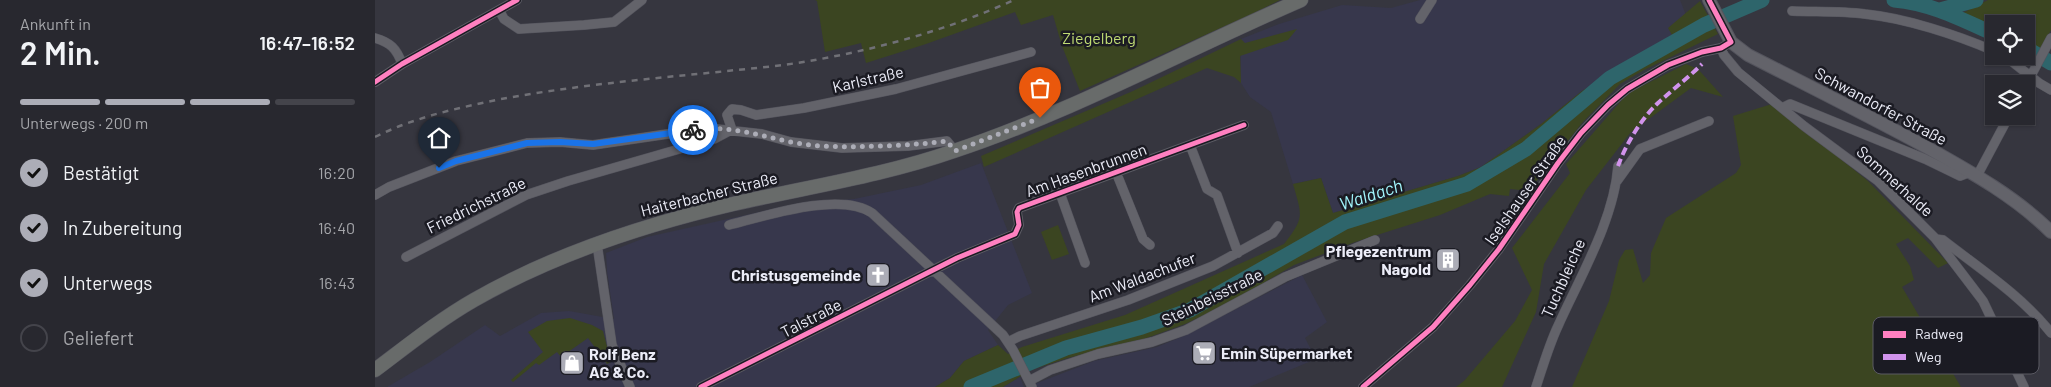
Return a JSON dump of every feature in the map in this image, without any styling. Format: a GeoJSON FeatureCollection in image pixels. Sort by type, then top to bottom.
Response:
{"type":"FeatureCollection","features":[{"type":"Feature","properties":{"kind":"main road","name":"Haiterbacher Straße"},"geometry":{"type":"LineString","coordinates":[[375,370],[433,327],[473,301],[526,272],[635,230],[731,205],[891,170],[955,151],[1075,105],[1301,0]]}},
{"type":"Feature","properties":{"kind":"main road","name":"Schwandorfer Straße"},"geometry":{"type":"LineString","coordinates":[[1711,4],[1721,24],[1726,45],[1875,119],[1974,174],[2028,212],[2051,232]]}},
{"type":"Feature","properties":{"kind":"street"},"geometry":{"type":"LineString","coordinates":[[375,82],[402,64],[517,0]]}},
{"type":"Feature","properties":{"kind":"street"},"geometry":{"type":"LineString","coordinates":[[499,10],[504,19],[519,29],[584,25],[614,22],[642,0]]}},
{"type":"Feature","properties":{"kind":"street"},"geometry":{"type":"LineString","coordinates":[[1420,19],[1432,0]]}},
{"type":"Feature","properties":{"kind":"street"},"geometry":{"type":"LineString","coordinates":[[1792,11],[1866,14],[1912,24],[1972,41],[1985,47]]}},
{"type":"Feature","properties":{"kind":"street"},"geometry":{"type":"LineString","coordinates":[[375,38],[386,41],[391,45],[402,64]]}},
{"type":"Feature","properties":{"kind":"street"},"geometry":{"type":"LineString","coordinates":[[2031,75],[2051,38]]}},
{"type":"Feature","properties":{"kind":"street","name":"Sommerhalde"},"geometry":{"type":"LineString","coordinates":[[1726,45],[1724,55],[1738,72],[1878,181],[1935,238],[1943,240],[2036,317]]}},
{"type":"Feature","properties":{"kind":"street","name":"Iselshauser Straße"},"geometry":{"type":"LineString","coordinates":[[1363,387],[1433,327],[1470,286],[1499,249],[1558,163],[1581,133],[1608,105],[1627,89],[1668,65],[1726,45]]}},
{"type":"Feature","properties":{"kind":"street","name":"Karlstraße"},"geometry":{"type":"LineString","coordinates":[[732,130],[727,115],[732,109],[756,115],[804,108],[896,89],[1031,52]]}},
{"type":"Feature","properties":{"kind":"street"},"geometry":{"type":"LineString","coordinates":[[2017,65],[2030,75]]}},
{"type":"Feature","properties":{"kind":"street"},"geometry":{"type":"LineString","coordinates":[[2035,79],[2051,90]]}},
{"type":"Feature","properties":{"kind":"street"},"geometry":{"type":"LineString","coordinates":[[1782,108],[1789,104],[1925,159],[1960,176],[1974,174],[2004,125]]}},
{"type":"Feature","properties":{"kind":"street","name":"Tuchbleiche"},"geometry":{"type":"LineString","coordinates":[[1617,181],[1640,149],[1709,121]]}},
{"type":"Feature","properties":{"kind":"street","name":"Am Hasenbrunnen"},"geometry":{"type":"LineString","coordinates":[[932,270],[1015,234],[1019,225],[1017,212],[1019,208],[1244,124]]}},
{"type":"Feature","properties":{"kind":"street"},"geometry":{"type":"LineString","coordinates":[[375,196],[389,187],[456,161],[527,143],[593,144],[708,128],[762,134],[791,142],[842,148],[908,146],[947,141],[955,151]]}},
{"type":"Feature","properties":{"kind":"street","name":"Friedrichstraße"},"geometry":{"type":"LineString","coordinates":[[407,257],[526,196],[568,181],[714,139],[732,130]]}},
{"type":"Feature","properties":{"kind":"street"},"geometry":{"type":"LineString","coordinates":[[1190,145],[1207,188],[1217,194],[1238,253]]}},
{"type":"Feature","properties":{"kind":"street","name":"Tuchbleiche"},"geometry":{"type":"LineString","coordinates":[[1536,387],[1557,328],[1585,268],[1606,216],[1617,181],[1618,166]]}},
{"type":"Feature","properties":{"kind":"street"},"geometry":{"type":"LineString","coordinates":[[1116,172],[1143,239],[1150,245]]}},
{"type":"Feature","properties":{"kind":"street"},"geometry":{"type":"LineString","coordinates":[[1060,193],[1085,263]]}},
{"type":"Feature","properties":{"kind":"street"},"geometry":{"type":"LineString","coordinates":[[729,225],[797,208],[840,204],[858,206],[872,213],[1011,346],[1031,384]]}},
{"type":"Feature","properties":{"kind":"street","name":"Am Waldachufer"},"geometry":{"type":"LineString","coordinates":[[1011,346],[1020,336],[1128,300],[1213,266],[1273,233],[1278,226]]}},
{"type":"Feature","properties":{"kind":"street"},"geometry":{"type":"LineString","coordinates":[[1935,238],[1983,301],[1990,317]]}},
{"type":"Feature","properties":{"kind":"street","name":"Steinbeisstraße"},"geometry":{"type":"LineString","coordinates":[[1031,384],[1051,370],[1098,354],[1152,342],[1186,330],[1285,277],[1375,240]]}},
{"type":"Feature","properties":{"kind":"street"},"geometry":{"type":"LineString","coordinates":[[597,244],[612,345],[630,387]]}},
{"type":"Feature","properties":{"kind":"street","name":"Talstraße"},"geometry":{"type":"LineString","coordinates":[[701,387],[932,270]]}},
{"type":"Feature","properties":{"kind":"street","name":"Sommerhalde"},"geometry":{"type":"LineString","coordinates":[[2039,319],[2051,333]]}},
{"type":"Feature","properties":{"kind":"street"},"geometry":{"type":"LineString","coordinates":[[2017,374],[2023,387]]}},
{"type":"Feature","properties":{"kind":"shaded area"},"geometry":{"type":"Polygon","coordinates":[[[1420,0],[1680,0],[1686,15],[1672,35],[1582,91],[1541,124],[1481,167],[1458,176],[1333,213],[1321,178],[1293,184],[1271,112],[1250,97],[1241,83],[1241,39],[1279,24],[1342,5],[1391,8],[1420,0]]]}},
{"type":"Feature","properties":{"kind":"shaded area"},"geometry":{"type":"Polygon","coordinates":[[[981,163],[1032,293],[1008,305],[988,330],[998,345],[964,361],[950,378],[935,387],[387,387],[430,362],[485,325],[500,336],[541,313],[569,311],[614,319],[606,253],[647,237],[791,205],[854,199],[921,185],[981,163]]]}},
{"type":"Feature","properties":{"kind":"shaded area"},"geometry":{"type":"Polygon","coordinates":[[[1302,275],[1327,322],[1305,338],[1316,359],[1249,387],[1027,387],[1094,361],[1157,347],[1186,335],[1302,275]]]}},
{"type":"Feature","properties":{"kind":"shaded area"},"geometry":{"type":"Polygon","coordinates":[[[1020,377],[1024,387],[1003,387],[1020,377]]]}},
{"type":"Feature","properties":{"kind":"green space","name":"Ziegelberg"},"geometry":{"type":"Polygon","coordinates":[[[815,0],[1280,0],[1080,91],[1062,46],[1053,15],[1021,25],[1015,12],[866,63],[861,43],[825,52],[817,1],[815,0]]]}},
{"type":"Feature","properties":{"kind":"green space"},"geometry":{"type":"Polygon","coordinates":[[[1988,0],[2051,0],[2051,30],[2040,50],[2035,48],[2035,15],[1985,15],[1985,27],[1957,16],[1988,0]]]}},
{"type":"Feature","properties":{"kind":"green space"},"geometry":{"type":"Polygon","coordinates":[[[1700,1],[1718,34],[1644,70],[1620,84],[1582,123],[1524,197],[1520,196],[1520,190],[1510,189],[1509,196],[1490,194],[1440,215],[1355,242],[1294,265],[1226,305],[1185,324],[1144,339],[1068,358],[1031,370],[1003,387],[935,387],[950,378],[964,361],[998,345],[1008,354],[1022,347],[1125,315],[1284,244],[1296,228],[1300,216],[1293,184],[1321,178],[1333,213],[1458,176],[1481,167],[1541,124],[1582,91],[1672,35],[1668,28],[1700,1]]]}},
{"type":"Feature","properties":{"kind":"green space"},"geometry":{"type":"Polygon","coordinates":[[[1297,29],[1288,40],[1240,56],[1241,83],[1234,77],[1207,68],[984,167],[981,156],[1133,91],[1241,39],[1245,43],[1297,29]]]}},
{"type":"Feature","properties":{"kind":"green space"},"geometry":{"type":"Polygon","coordinates":[[[1686,64],[1698,69],[1723,97],[1691,88],[1631,132],[1586,190],[1544,264],[1536,312],[1502,387],[1456,387],[1464,381],[1515,321],[1532,290],[1512,248],[1570,173],[1566,164],[1628,93],[1686,64]]]}},
{"type":"Feature","properties":{"kind":"green space"},"geometry":{"type":"Polygon","coordinates":[[[1772,104],[1868,181],[1948,263],[1938,268],[1908,238],[1896,244],[1910,266],[1914,280],[1902,287],[1920,317],[1873,317],[1873,374],[1953,374],[1961,387],[1572,387],[1609,301],[1619,260],[1625,250],[1633,249],[1643,283],[1650,275],[1651,253],[1666,218],[1736,173],[1741,165],[1733,116],[1772,104]]]}},
{"type":"Feature","properties":{"kind":"green space"},"geometry":{"type":"Polygon","coordinates":[[[1058,225],[1069,254],[1052,260],[1041,232],[1058,225]]]}},
{"type":"Feature","properties":{"kind":"green space"},"geometry":{"type":"Polygon","coordinates":[[[570,318],[592,325],[603,331],[611,362],[607,364],[588,338],[561,357],[557,352],[539,365],[536,363],[513,382],[511,380],[543,352],[528,332],[547,321],[570,318]]]}},
{"type":"Feature","properties":{"kind":"waterway","name":"Waldach"},"geometry":{"type":"LineString","coordinates":[[971,387],[1066,348],[1142,327],[1190,310],[1345,222],[1467,184],[1526,149],[1610,78],[1704,25],[1762,0]]}},
{"type":"Feature","properties":{"kind":"waterway","name":"Waldach"},"geometry":{"type":"LineString","coordinates":[[1894,0],[1933,8],[1985,30]]}},
{"type":"Feature","properties":{"kind":"waterway"},"geometry":{"type":"LineString","coordinates":[[1940,10],[1976,0]]}},
{"type":"Feature","properties":{"kind":"waterway","name":"Waldach"},"geometry":{"type":"LineString","coordinates":[[2035,53],[2051,63]]}},
{"type":"Feature","properties":{"kind":"railway"},"geometry":{"type":"LineString","coordinates":[[375,137],[421,119],[501,99],[609,83],[787,64],[853,52],[908,39],[962,21],[1014,0]]}},
{"type":"Feature","properties":{"kind":"marked path"},"geometry":{"type":"LineString","coordinates":[[1618,166],[1625,149],[1646,116],[1702,64]]}},
{"type":"Feature","properties":{"kind":"cycle path"},"geometry":{"type":"LineString","coordinates":[[375,82],[402,64],[517,0]]}},
{"type":"Feature","properties":{"kind":"cycle path"},"geometry":{"type":"LineString","coordinates":[[1363,387],[1433,327],[1470,285],[1499,249],[1558,163],[1581,133],[1608,105],[1627,89],[1668,65],[1702,52],[1721,48],[1731,42],[1709,0]]}},
{"type":"Feature","properties":{"kind":"cycle path"},"geometry":{"type":"LineString","coordinates":[[701,387],[957,258],[1015,234],[1019,225],[1017,212],[1019,208],[1244,125]]}},
{"type":"Feature","properties":{"kind":"way so far"},"geometry":{"type":"LineString","coordinates":[[693,130],[719,128],[762,134],[791,142],[842,148],[923,145],[947,141],[955,151],[1040,118]]}},
{"type":"Feature","properties":{"kind":"place","name":"Pflegezentrum Nagold"},"geometry":{"type":"Point","coordinates":[1448,260]}},
{"type":"Feature","properties":{"kind":"place","name":"Christusgemeinde"},"geometry":{"type":"Point","coordinates":[878,275]}},
{"type":"Feature","properties":{"kind":"place","name":"Emin Süpermarket"},"geometry":{"type":"Point","coordinates":[1204,353]}},
{"type":"Feature","properties":{"kind":"place","name":"Rolf Benz AG & Co."},"geometry":{"type":"Point","coordinates":[572,363]}},
{"type":"Feature","properties":{"kind":"route"},"geometry":{"type":"LineString","coordinates":[[439,168],[456,161],[527,143],[593,144],[693,130]]}}]}
